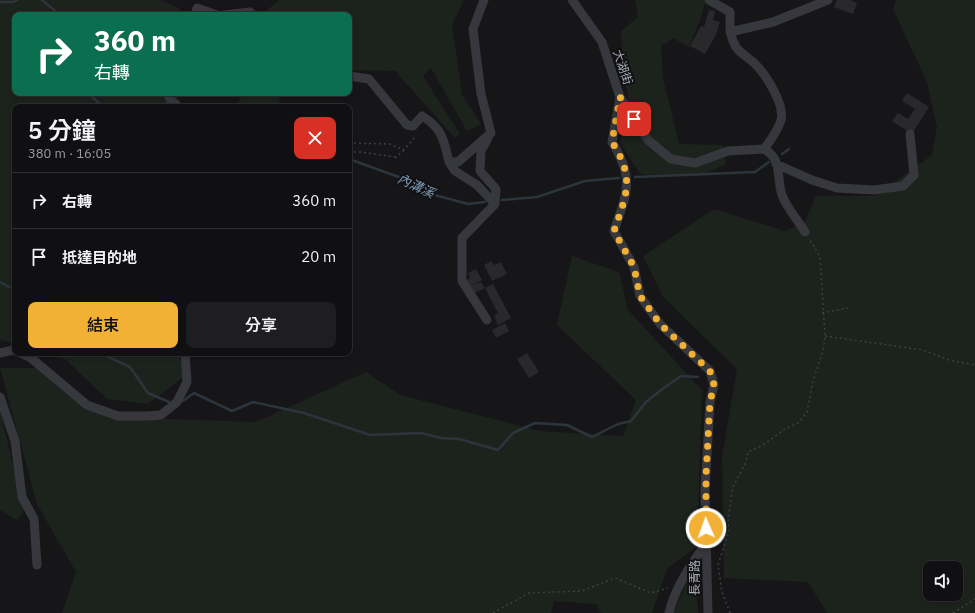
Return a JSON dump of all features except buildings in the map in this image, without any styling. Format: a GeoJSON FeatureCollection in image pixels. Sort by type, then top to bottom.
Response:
{"type":"FeatureCollection","features":[{"type":"Feature","properties":{"kind":"street"},"geometry":{"type":"LineString","coordinates":[[484,0],[473,29],[481,94],[491,133],[481,151],[480,171],[496,189],[495,204],[462,238],[462,281],[487,320]]}},
{"type":"Feature","properties":{"kind":"street","name":"大湖街"},"geometry":{"type":"LineString","coordinates":[[572,0],[602,42],[620,97],[612,142],[621,157],[628,183],[623,206],[614,231],[634,267],[640,296],[660,324],[710,371],[714,385],[710,402],[705,490],[706,543]]}},
{"type":"Feature","properties":{"kind":"street"},"geometry":{"type":"LineString","coordinates":[[709,0],[730,12],[730,32],[736,48],[755,64],[767,78],[778,100],[781,118],[772,138],[764,149]]}},
{"type":"Feature","properties":{"kind":"street"},"geometry":{"type":"LineString","coordinates":[[730,32],[773,22],[828,0]]}},
{"type":"Feature","properties":{"kind":"street"},"geometry":{"type":"LineString","coordinates":[[196,12],[197,8],[208,12]]}},
{"type":"Feature","properties":{"kind":"street"},"geometry":{"type":"LineString","coordinates":[[352,76],[369,79],[407,125],[413,126],[422,116],[431,122],[444,137],[449,162],[455,171],[476,185],[495,204]]}},
{"type":"Feature","properties":{"kind":"street"},"geometry":{"type":"LineString","coordinates":[[168,96],[175,104]]}},
{"type":"Feature","properties":{"kind":"street"},"geometry":{"type":"LineString","coordinates":[[620,97],[648,140],[671,159],[695,163],[728,151],[764,149],[774,154],[777,161],[776,164],[782,196],[805,232]]}},
{"type":"Feature","properties":{"kind":"street"},"geometry":{"type":"LineString","coordinates":[[449,162],[458,162],[491,133]]}},
{"type":"Feature","properties":{"kind":"street"},"geometry":{"type":"LineString","coordinates":[[776,164],[812,180],[837,188],[874,190],[903,186],[914,176],[910,134]]}},
{"type":"Feature","properties":{"kind":"street"},"geometry":{"type":"LineString","coordinates":[[0,353],[12,350]]}},
{"type":"Feature","properties":{"kind":"street"},"geometry":{"type":"LineString","coordinates":[[27,356],[31,358],[87,405],[118,416],[147,416],[161,415],[177,402],[187,382],[185,356]]}},
{"type":"Feature","properties":{"kind":"street"},"geometry":{"type":"LineString","coordinates":[[0,397],[15,441],[22,497],[34,519],[37,565]]}},
{"type":"Feature","properties":{"kind":"street"},"geometry":{"type":"LineString","coordinates":[[670,613],[671,603],[681,583],[706,543]]}},
{"type":"Feature","properties":{"kind":"street","name":"長青路"},"geometry":{"type":"LineString","coordinates":[[706,543],[706,609],[708,613]]}},
{"type":"Feature","properties":{"kind":"path"},"geometry":{"type":"LineString","coordinates":[[352,152],[362,152],[395,158],[414,138],[413,126]]}},
{"type":"Feature","properties":{"kind":"path"},"geometry":{"type":"LineString","coordinates":[[352,143],[390,144],[404,150]]}},
{"type":"Feature","properties":{"kind":"path"},"geometry":{"type":"LineString","coordinates":[[730,613],[722,592],[718,565],[729,531],[728,518],[733,486],[745,464],[748,452],[763,445],[785,429],[798,423],[807,412],[813,381],[823,351],[825,336],[822,313],[820,257],[805,232]]}},
{"type":"Feature","properties":{"kind":"path"},"geometry":{"type":"LineString","coordinates":[[822,313],[848,308]]}},
{"type":"Feature","properties":{"kind":"path"},"geometry":{"type":"LineString","coordinates":[[825,336],[923,350],[949,360],[975,364]]}},
{"type":"Feature","properties":{"kind":"path"},"geometry":{"type":"LineString","coordinates":[[493,613],[529,593],[582,592],[615,578],[651,593],[681,583]]}},
{"type":"Feature","properties":{"kind":"path"},"geometry":{"type":"LineString","coordinates":[[953,613],[975,599]]}},
{"type":"Feature","properties":{"kind":"shaded area"},"geometry":{"type":"Polygon","coordinates":[[[0,0],[160,0],[179,8],[180,12],[12,12],[12,96],[177,96],[182,104],[12,104],[12,343],[0,340],[0,0]]]}},
{"type":"Feature","properties":{"kind":"shaded area"},"geometry":{"type":"Polygon","coordinates":[[[279,0],[464,0],[452,25],[462,95],[481,124],[467,131],[431,68],[423,76],[460,134],[455,138],[395,71],[352,70],[352,12],[265,12],[279,0]]]}},
{"type":"Feature","properties":{"kind":"shaded area"},"geometry":{"type":"Polygon","coordinates":[[[635,0],[706,0],[689,47],[673,38],[661,46],[663,78],[679,144],[723,145],[726,164],[700,176],[640,174],[620,143],[630,107],[623,69],[621,31],[638,17],[635,0]]]}},
{"type":"Feature","properties":{"kind":"shaded area"},"geometry":{"type":"Polygon","coordinates":[[[896,0],[975,0],[975,613],[827,613],[808,582],[724,578],[722,457],[737,369],[663,297],[643,256],[714,209],[785,231],[805,221],[816,196],[876,196],[932,155],[937,127],[927,82],[893,9],[896,0]]]}},
{"type":"Feature","properties":{"kind":"shaded area"},"geometry":{"type":"Polygon","coordinates":[[[243,96],[279,96],[280,104],[236,104],[243,96]]]}},
{"type":"Feature","properties":{"kind":"shaded area"},"geometry":{"type":"Polygon","coordinates":[[[572,256],[619,272],[628,310],[702,390],[697,546],[667,569],[652,613],[601,613],[596,604],[554,601],[551,613],[62,613],[76,572],[37,504],[0,368],[36,368],[108,417],[256,422],[366,372],[400,395],[540,431],[623,436],[636,400],[557,325],[572,256]]]}},
{"type":"Feature","properties":{"kind":"shaded area"},"geometry":{"type":"Polygon","coordinates":[[[54,356],[179,356],[186,375],[148,404],[107,399],[65,359],[54,356]]]}},
{"type":"Feature","properties":{"kind":"shaded area"},"geometry":{"type":"Polygon","coordinates":[[[0,410],[24,512],[17,520],[0,510],[0,410]]]}},
{"type":"Feature","properties":{"kind":"shaded area"},"geometry":{"type":"Polygon","coordinates":[[[695,572],[698,613],[674,613],[687,580],[695,572]]]}},
{"type":"Feature","properties":{"kind":"waterway","name":"內溝溪"},"geometry":{"type":"LineString","coordinates":[[0,2],[14,2],[17,0]]}},
{"type":"Feature","properties":{"kind":"waterway","name":"內溝溪"},"geometry":{"type":"LineString","coordinates":[[42,0],[56,12]]}},
{"type":"Feature","properties":{"kind":"waterway","name":"內溝溪"},"geometry":{"type":"LineString","coordinates":[[91,96],[100,104]]}},
{"type":"Feature","properties":{"kind":"waterway","name":"內溝溪"},"geometry":{"type":"LineString","coordinates":[[782,154],[789,149]]}},
{"type":"Feature","properties":{"kind":"waterway","name":"內溝溪"},"geometry":{"type":"LineString","coordinates":[[352,160],[407,180],[427,193],[468,204],[485,202]]}},
{"type":"Feature","properties":{"kind":"waterway","name":"內溝溪"},"geometry":{"type":"LineString","coordinates":[[635,177],[755,172],[769,162]]}},
{"type":"Feature","properties":{"kind":"waterway","name":"內溝溪"},"geometry":{"type":"LineString","coordinates":[[502,200],[537,197],[585,181],[619,178]]}},
{"type":"Feature","properties":{"kind":"waterway"},"geometry":{"type":"LineString","coordinates":[[0,282],[12,288]]}},
{"type":"Feature","properties":{"kind":"waterway"},"geometry":{"type":"LineString","coordinates":[[106,356],[130,367],[148,393],[169,402]]}},
{"type":"Feature","properties":{"kind":"waterway"},"geometry":{"type":"LineString","coordinates":[[183,401],[194,393],[232,411],[253,402],[304,413],[370,435],[421,433],[441,438],[459,439],[498,450],[513,433],[535,423],[567,425],[592,437],[618,424],[631,421],[646,402],[681,376],[698,377]]}},
{"type":"Feature","properties":{"kind":"route"},"geometry":{"type":"LineString","coordinates":[[634,119],[620,97],[612,142],[621,157],[628,183],[623,206],[614,231],[634,267],[640,296],[660,324],[710,371],[714,385],[710,402],[705,490],[706,528]]}}]}
